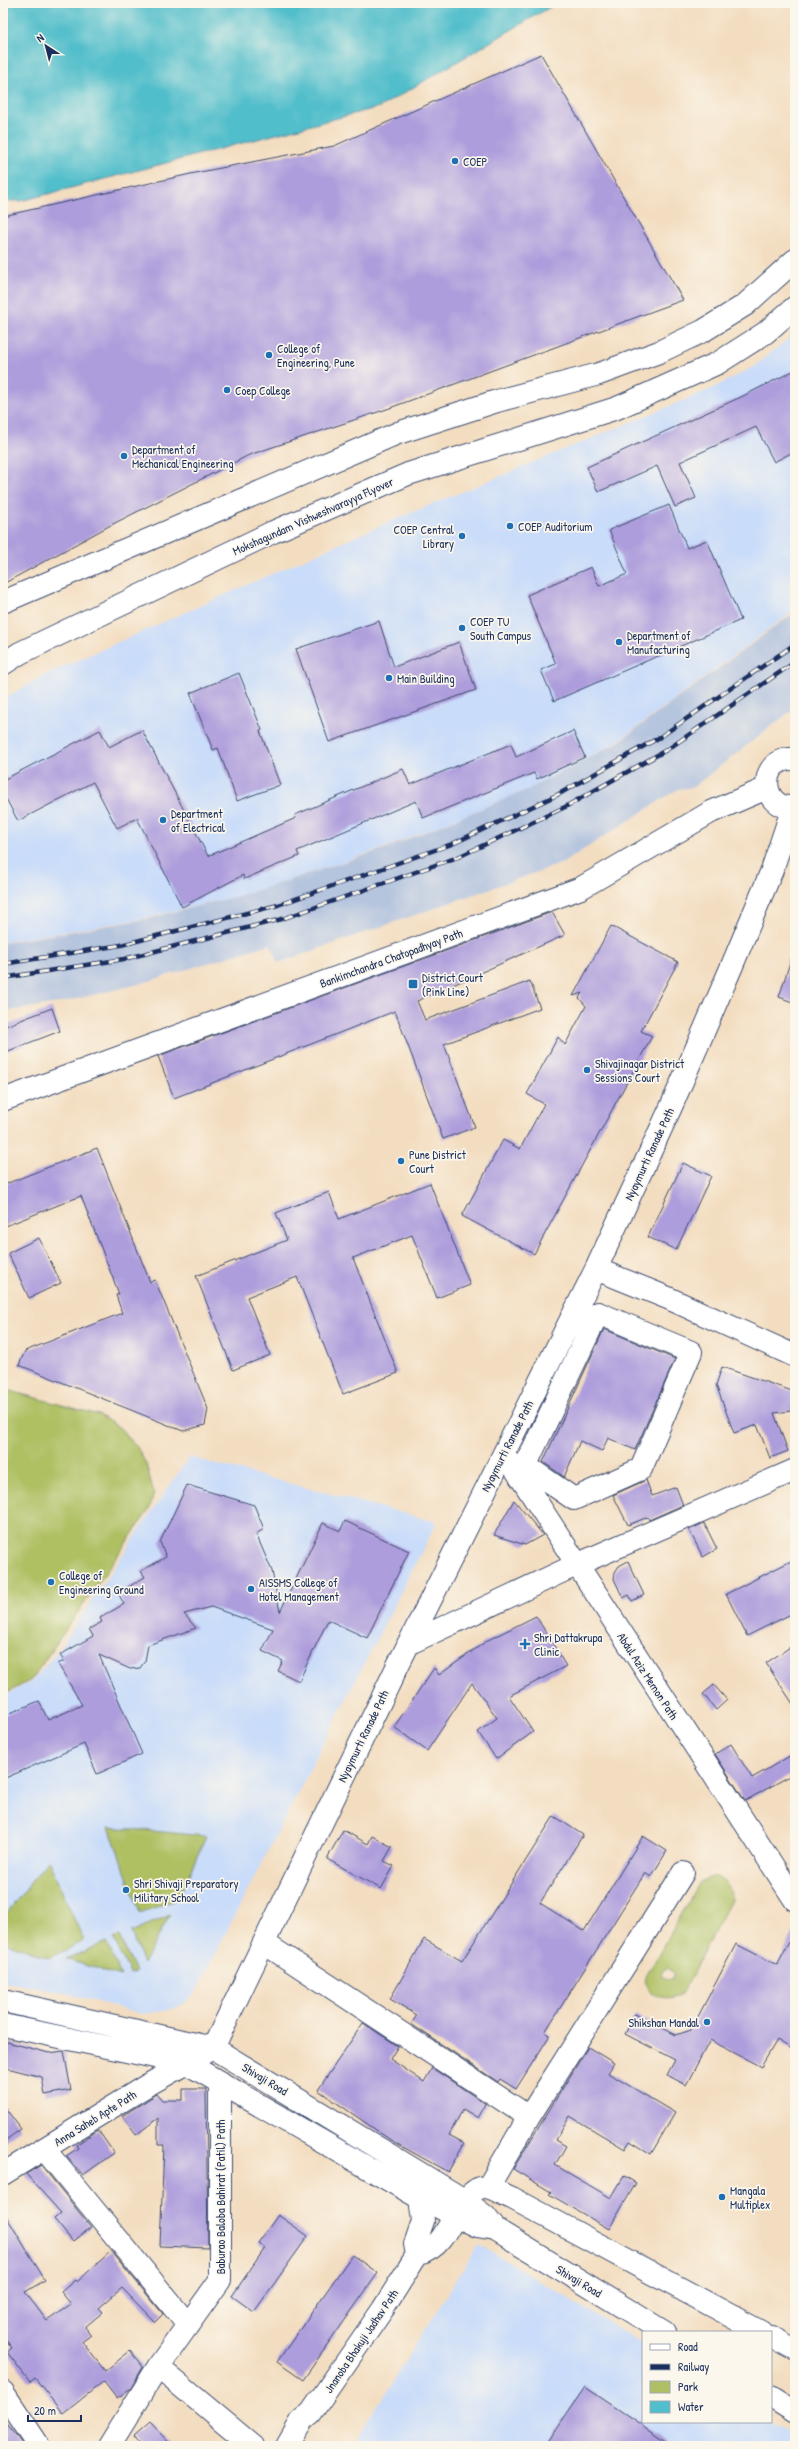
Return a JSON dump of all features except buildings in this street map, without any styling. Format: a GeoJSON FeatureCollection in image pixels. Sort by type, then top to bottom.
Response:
{"type":"FeatureCollection","features":[{"type":"Feature","properties":{"kind":"main road"},"geometry":{"type":"LineString","coordinates":[[3,602],[398,433],[497,401],[599,374],[659,352],[703,331],[745,305],[795,260]]}},
{"type":"Feature","properties":{"kind":"main road","name":"Mokshagundam Vishweshvarayya Flyover"},"geometry":{"type":"LineString","coordinates":[[9,657],[273,532],[408,474],[617,408],[718,363],[765,333],[795,307]]}},
{"type":"Feature","properties":{"kind":"main road"},"geometry":{"type":"LineString","coordinates":[[794,807],[780,804],[774,800],[767,788],[767,782],[771,768],[782,760],[795,759]]}},
{"type":"Feature","properties":{"kind":"main road","name":"Bankimchandra Chatopadhyay Path"},"geometry":{"type":"LineString","coordinates":[[3,1100],[581,888],[711,812],[767,788]]}},
{"type":"Feature","properties":{"kind":"main road","name":"Nyaymurti Ranade Path"},"geometry":{"type":"LineString","coordinates":[[213,2048],[408,1644],[596,1269],[671,1107],[731,968],[772,870],[794,807]]}},
{"type":"Feature","properties":{"kind":"main road"},"geometry":{"type":"LineString","coordinates":[[596,1269],[795,1356]]}},
{"type":"Feature","properties":{"kind":"main road"},"geometry":{"type":"LineString","coordinates":[[598,1313],[691,1352],[641,1469],[574,1499],[523,1471],[598,1313]]}},
{"type":"Feature","properties":{"kind":"main road","name":"Abdul Aziz Memon Path"},"geometry":{"type":"LineString","coordinates":[[504,1452],[523,1471],[576,1565],[795,1900]]}},
{"type":"Feature","properties":{"kind":"main road"},"geometry":{"type":"LineString","coordinates":[[408,1644],[576,1565],[795,1470]]}},
{"type":"Feature","properties":{"kind":"main road"},"geometry":{"type":"LineString","coordinates":[[488,2187],[529,2117],[683,1873]]}},
{"type":"Feature","properties":{"kind":"main road"},"geometry":{"type":"LineString","coordinates":[[264,1943],[529,2117]]}},
{"type":"Feature","properties":{"kind":"main road","name":"Shivaji Road"},"geometry":{"type":"LineString","coordinates":[[3,2001],[213,2048],[460,2208],[477,2226],[495,2229],[662,2331]]}},
{"type":"Feature","properties":{"kind":"main road","name":"Shivaji Road"},"geometry":{"type":"LineString","coordinates":[[3,2025],[188,2064],[420,2198],[460,2208]]}},
{"type":"Feature","properties":{"kind":"main road"},"geometry":{"type":"LineString","coordinates":[[188,2064],[213,2048]]}},
{"type":"Feature","properties":{"kind":"main road","name":"Anna Saheb Apte Path"},"geometry":{"type":"LineString","coordinates":[[3,2174],[45,2150],[146,2086],[188,2064]]}},
{"type":"Feature","properties":{"kind":"main road","name":"Baburao Baloba Bahirat (Patil) Path"},"geometry":{"type":"LineString","coordinates":[[109,2446],[158,2367],[220,2280],[220,2083]]}},
{"type":"Feature","properties":{"kind":"main road"},"geometry":{"type":"LineString","coordinates":[[45,2150],[188,2325]]}},
{"type":"Feature","properties":{"kind":"main road"},"geometry":{"type":"LineString","coordinates":[[460,2208],[479,2187],[488,2187],[759,2331]]}},
{"type":"Feature","properties":{"kind":"main road"},"geometry":{"type":"LineString","coordinates":[[417,2255],[415,2244],[423,2220],[420,2198]]}},
{"type":"Feature","properties":{"kind":"main road","name":"Jnanoba Bhakuji Jadhav Path"},"geometry":{"type":"LineString","coordinates":[[287,2446],[302,2420],[311,2413],[383,2309],[417,2255],[428,2251],[439,2242],[460,2208]]}},
{"type":"Feature","properties":{"kind":"main road"},"geometry":{"type":"LineString","coordinates":[[772,2338],[795,2350]]}},
{"type":"Feature","properties":{"kind":"main road"},"geometry":{"type":"LineString","coordinates":[[158,2367],[253,2446]]}},
{"type":"Feature","properties":{"kind":"main road"},"geometry":{"type":"LineString","coordinates":[[3,2392],[39,2446]]}},
{"type":"Feature","properties":{"kind":"main road"},"geometry":{"type":"LineString","coordinates":[[772,2398],[795,2412]]}},
{"type":"Feature","properties":{"kind":"main road"},"geometry":{"type":"LineString","coordinates":[[301,2446],[313,2424],[311,2413]]}},
{"type":"Feature","properties":{"kind":"shaded area","name":"COEP TU South Campus"},"geometry":{"type":"Polygon","coordinates":[[[795,333],[795,610],[617,742],[529,789],[384,848],[249,893],[147,918],[3,942],[3,699],[49,673],[384,524],[711,389],[755,366],[795,333]]]}},
{"type":"Feature","properties":{"kind":"shaded area"},"geometry":{"type":"Polygon","coordinates":[[[795,612],[795,708],[693,787],[678,789],[563,863],[278,963],[270,944],[139,984],[64,1002],[3,1012],[3,943],[147,919],[249,893],[384,849],[529,789],[617,743],[795,612]]]}},
{"type":"Feature","properties":{"kind":"shaded area"},"geometry":{"type":"Polygon","coordinates":[[[189,1457],[437,1522],[194,1995],[182,2005],[165,2011],[142,2014],[54,1990],[3,1982],[3,1697],[32,1681],[54,1656],[189,1457]]]}},
{"type":"Feature","properties":{"kind":"shaded area"},"geometry":{"type":"Polygon","coordinates":[[[479,2244],[642,2343],[642,2423],[772,2423],[795,2437],[795,2446],[352,2446],[479,2244]]]}},
{"type":"Feature","properties":{"kind":"green space","name":"College of Engineering Ground"},"geometry":{"type":"Polygon","coordinates":[[[3,1389],[99,1415],[120,1428],[137,1447],[146,1464],[154,1493],[149,1510],[31,1680],[3,1695],[3,1389]]]}},
{"type":"Feature","properties":{"kind":"green space"},"geometry":{"type":"Polygon","coordinates":[[[109,1827],[206,1836],[178,1899],[140,1913],[109,1827]]]}},
{"type":"Feature","properties":{"kind":"green space"},"geometry":{"type":"Polygon","coordinates":[[[48,1860],[84,1941],[49,1958],[3,1942],[3,1918],[48,1860]]]}},
{"type":"Feature","properties":{"kind":"green space"},"geometry":{"type":"Polygon","coordinates":[[[713,1876],[725,1881],[729,1887],[731,1900],[682,1994],[665,1998],[654,1994],[644,1980],[700,1882],[713,1876]],[[668,1967],[663,1969],[661,1975],[668,1980],[673,1978],[674,1973],[668,1967]]]}},
{"type":"Feature","properties":{"kind":"green space"},"geometry":{"type":"Polygon","coordinates":[[[170,1915],[143,1964],[131,1932],[170,1915]]]}},
{"type":"Feature","properties":{"kind":"green space"},"geometry":{"type":"Polygon","coordinates":[[[119,1936],[136,1972],[130,1974],[114,1939],[119,1936]]]}},
{"type":"Feature","properties":{"kind":"green space"},"geometry":{"type":"Polygon","coordinates":[[[106,1942],[121,1976],[66,1959],[106,1942]]]}},
{"type":"Feature","properties":{"kind":"water"},"geometry":{"type":"Polygon","coordinates":[[[3,3],[557,3],[380,107],[21,201],[3,201],[3,3]]]}},
{"type":"Feature","properties":{"kind":"railway"},"geometry":{"type":"LineString","coordinates":[[3,964],[121,945],[278,905],[452,844],[559,794],[660,737],[795,644]]}},
{"type":"Feature","properties":{"kind":"railway"},"geometry":{"type":"LineString","coordinates":[[3,978],[124,959],[282,919],[458,857],[565,807],[668,749],[795,662]]}},
{"type":"Feature","properties":{"kind":"place","name":"COEP"},"geometry":{"type":"Point","coordinates":[455,161]}},
{"type":"Feature","properties":{"kind":"place","name":"College of Engineering, Pune"},"geometry":{"type":"Point","coordinates":[269,355]}},
{"type":"Feature","properties":{"kind":"place","name":"Coep College"},"geometry":{"type":"Point","coordinates":[227,390]}},
{"type":"Feature","properties":{"kind":"place","name":"Department of Mechanical Engineering"},"geometry":{"type":"Point","coordinates":[124,456]}},
{"type":"Feature","properties":{"kind":"place","name":"COEP Auditorium"},"geometry":{"type":"Point","coordinates":[510,526]}},
{"type":"Feature","properties":{"kind":"place","name":"COEP Central Library"},"geometry":{"type":"Point","coordinates":[462,536]}},
{"type":"Feature","properties":{"kind":"place","name":"COEP TU South Campus"},"geometry":{"type":"Point","coordinates":[462,628]}},
{"type":"Feature","properties":{"kind":"place","name":"Department of Manufacturing"},"geometry":{"type":"Point","coordinates":[619,642]}},
{"type":"Feature","properties":{"kind":"place","name":"Main Building"},"geometry":{"type":"Point","coordinates":[389,678]}},
{"type":"Feature","properties":{"kind":"place","name":"Department of Electrical"},"geometry":{"type":"Point","coordinates":[163,820]}},
{"type":"Feature","properties":{"kind":"place","name":"District Court (Pink Line)"},"geometry":{"type":"Point","coordinates":[413,984]}},
{"type":"Feature","properties":{"kind":"place","name":"Shivajinagar District Sessions Court"},"geometry":{"type":"Point","coordinates":[587,1070]}},
{"type":"Feature","properties":{"kind":"place","name":"Pune District Court"},"geometry":{"type":"Point","coordinates":[401,1161]}},
{"type":"Feature","properties":{"kind":"place","name":"College of Engineering Ground"},"geometry":{"type":"Point","coordinates":[51,1582]}},
{"type":"Feature","properties":{"kind":"place","name":"AISSMS College of Hotel Management"},"geometry":{"type":"Point","coordinates":[251,1589]}},
{"type":"Feature","properties":{"kind":"place","name":"Shri Dattakrupa Clinic"},"geometry":{"type":"Point","coordinates":[525,1644]}},
{"type":"Feature","properties":{"kind":"place","name":"Shri Shivaji Preparatory Military School"},"geometry":{"type":"Point","coordinates":[126,1890]}},
{"type":"Feature","properties":{"kind":"place","name":"Shikshan Mandal"},"geometry":{"type":"Point","coordinates":[707,2022]}},
{"type":"Feature","properties":{"kind":"place","name":"Mangala Multiplex"},"geometry":{"type":"Point","coordinates":[722,2197]}}]}
